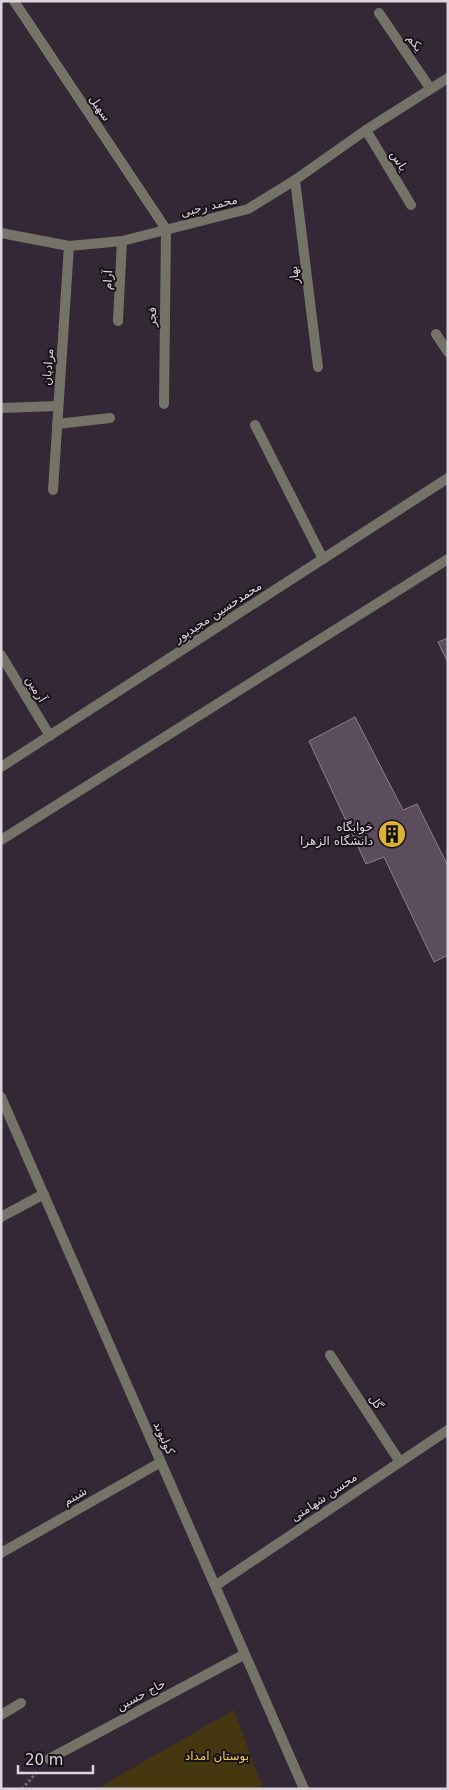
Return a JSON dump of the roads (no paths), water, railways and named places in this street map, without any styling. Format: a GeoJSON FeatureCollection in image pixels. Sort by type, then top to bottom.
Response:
{"type":"FeatureCollection","features":[{"type":"Feature","properties":{"kind":"street","name":"سهیل"},"geometry":{"type":"LineString","coordinates":[[14,1],[166,230]]}},
{"type":"Feature","properties":{"kind":"street","name":"یکم"},"geometry":{"type":"LineString","coordinates":[[379,13],[430,88]]}},
{"type":"Feature","properties":{"kind":"street","name":"محمد رجبی"},"geometry":{"type":"LineString","coordinates":[[1,233],[69,246],[122,241],[248,209],[296,180],[366,130],[448,78]]}},
{"type":"Feature","properties":{"kind":"street","name":"یاس"},"geometry":{"type":"LineString","coordinates":[[366,130],[410,205]]}},
{"type":"Feature","properties":{"kind":"street","name":"بهار"},"geometry":{"type":"LineString","coordinates":[[296,180],[318,368]]}},
{"type":"Feature","properties":{"kind":"street","name":"فجر"},"geometry":{"type":"LineString","coordinates":[[164,404],[166,230]]}},
{"type":"Feature","properties":{"kind":"street","name":"آرام"},"geometry":{"type":"LineString","coordinates":[[118,322],[122,241]]}},
{"type":"Feature","properties":{"kind":"street","name":"مرادیان"},"geometry":{"type":"LineString","coordinates":[[53,490],[69,246]]}},
{"type":"Feature","properties":{"kind":"street"},"geometry":{"type":"LineString","coordinates":[[436,334],[448,352]]}},
{"type":"Feature","properties":{"kind":"street"},"geometry":{"type":"LineString","coordinates":[[1,408],[58,406]]}},
{"type":"Feature","properties":{"kind":"street"},"geometry":{"type":"LineString","coordinates":[[57,424],[110,418]]}},
{"type":"Feature","properties":{"kind":"street"},"geometry":{"type":"LineString","coordinates":[[255,425],[323,559]]}},
{"type":"Feature","properties":{"kind":"street","name":"محمدحسین مجیدپور"},"geometry":{"type":"LineString","coordinates":[[1,767],[448,478]]}},
{"type":"Feature","properties":{"kind":"street"},"geometry":{"type":"LineString","coordinates":[[1,840],[448,559]]}},
{"type":"Feature","properties":{"kind":"street","name":"آرمین"},"geometry":{"type":"LineString","coordinates":[[1,655],[50,736]]}},
{"type":"Feature","properties":{"kind":"street","name":"کولیوند"},"geometry":{"type":"LineString","coordinates":[[1,1097],[304,1789]]}},
{"type":"Feature","properties":{"kind":"street"},"geometry":{"type":"LineString","coordinates":[[1,1217],[44,1194]]}},
{"type":"Feature","properties":{"kind":"street","name":"گل"},"geometry":{"type":"LineString","coordinates":[[330,1355],[400,1462]]}},
{"type":"Feature","properties":{"kind":"street","name":"محسن شهامتی"},"geometry":{"type":"LineString","coordinates":[[215,1586],[448,1430]]}},
{"type":"Feature","properties":{"kind":"street","name":"شبنم"},"geometry":{"type":"LineString","coordinates":[[1,1552],[161,1462]]}},
{"type":"Feature","properties":{"kind":"street","name":"حاج حسین"},"geometry":{"type":"LineString","coordinates":[[49,1759],[245,1654]]}},
{"type":"Feature","properties":{"kind":"street"},"geometry":{"type":"LineString","coordinates":[[1,1715],[21,1703]]}},
{"type":"Feature","properties":{"kind":"place","name":"خوابگاه دانشگاه الزهرا"},"geometry":{"type":"Point","coordinates":[392,834]}},
{"type":"Feature","properties":{"kind":"park label","name":"بوستان امداد"},"geometry":{"type":"Point","coordinates":[217,1756]}}]}
